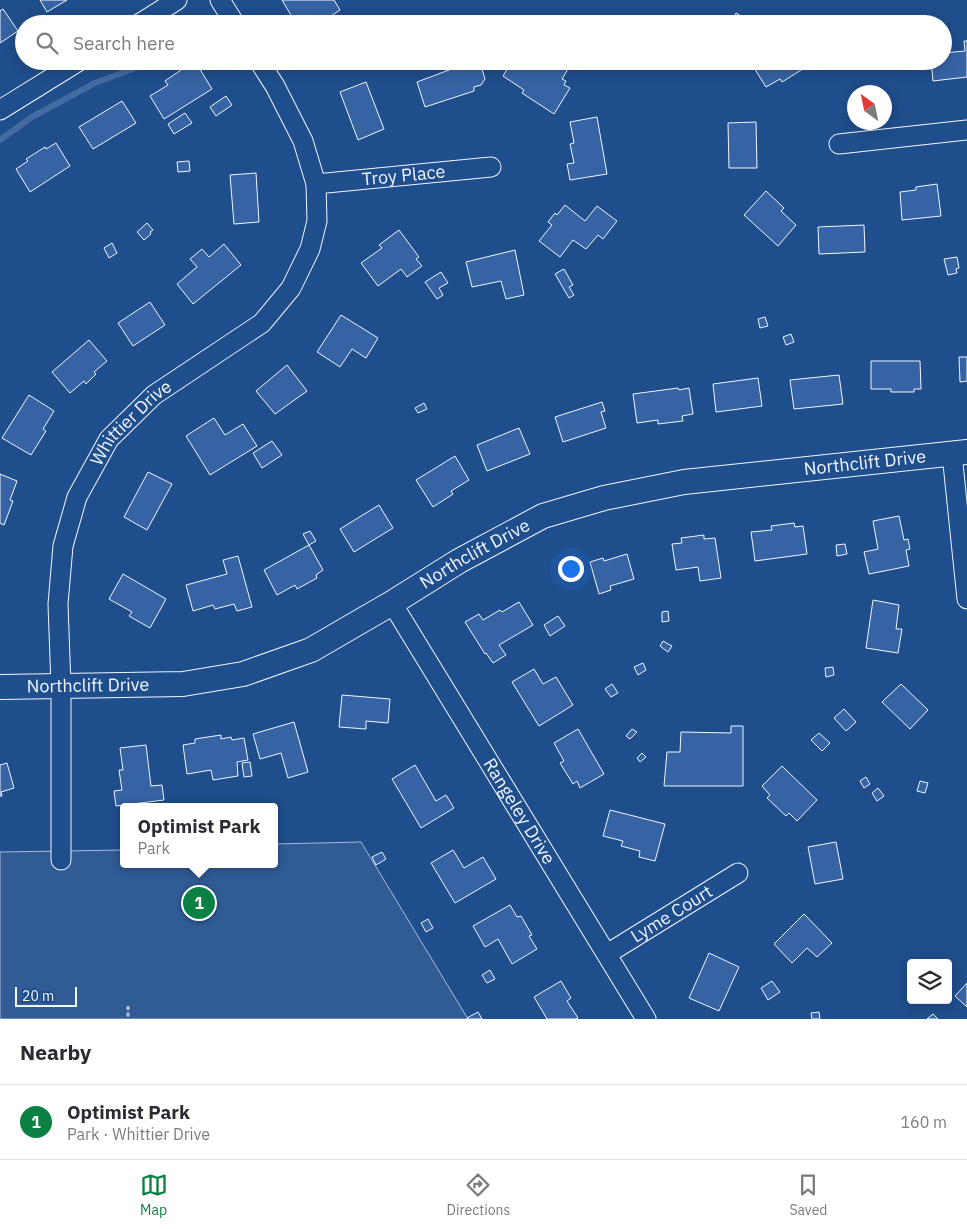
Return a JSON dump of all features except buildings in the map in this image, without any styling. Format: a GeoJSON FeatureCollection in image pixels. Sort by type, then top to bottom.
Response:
{"type":"FeatureCollection","features":[{"type":"Feature","properties":{"kind":"street"},"geometry":{"type":"LineString","coordinates":[[153,15],[177,0]]}},
{"type":"Feature","properties":{"kind":"street"},"geometry":{"type":"LineString","coordinates":[[220,0],[229,15]]}},
{"type":"Feature","properties":{"kind":"street"},"geometry":{"type":"LineString","coordinates":[[0,110],[64,70]]}},
{"type":"Feature","properties":{"kind":"street","name":"Whittier Drive"},"geometry":{"type":"LineString","coordinates":[[61,860],[61,686],[58,604],[63,546],[76,497],[110,439],[154,395],[262,324],[291,288],[310,249],[317,221],[316,184],[304,141],[265,70]]}},
{"type":"Feature","properties":{"kind":"street"},"geometry":{"type":"LineString","coordinates":[[839,144],[967,130]]}},
{"type":"Feature","properties":{"kind":"street","name":"Troy Place"},"geometry":{"type":"LineString","coordinates":[[316,184],[491,167]]}},
{"type":"Feature","properties":{"kind":"street"},"geometry":{"type":"LineString","coordinates":[[959,453],[967,599]]}},
{"type":"Feature","properties":{"kind":"street","name":"Northclift Drive"},"geometry":{"type":"LineString","coordinates":[[0,688],[182,684],[243,674],[311,650],[459,561],[544,516],[604,498],[684,482],[959,453]]}},
{"type":"Feature","properties":{"kind":"street","name":"Rangeley Drive"},"geometry":{"type":"LineString","coordinates":[[392,603],[646,1019]]}},
{"type":"Feature","properties":{"kind":"street","name":"Lyme Court"},"geometry":{"type":"LineString","coordinates":[[606,954],[738,873]]}},
{"type":"Feature","properties":{"kind":"path"},"geometry":{"type":"LineString","coordinates":[[128,1006],[128,1019]]}},
{"type":"Feature","properties":{"kind":"shaded area"},"geometry":{"type":"Polygon","coordinates":[[[361,842],[468,1019],[0,1019],[0,852],[120,850],[120,868],[278,868],[278,844],[361,842]]]}},
{"type":"Feature","properties":{"kind":"waterway"},"geometry":{"type":"LineString","coordinates":[[0,140],[32,117],[95,83],[130,70]]}},
{"type":"Feature","properties":{"kind":"place","name":"Optimist Park"},"geometry":{"type":"Point","coordinates":[199,903]}}]}
